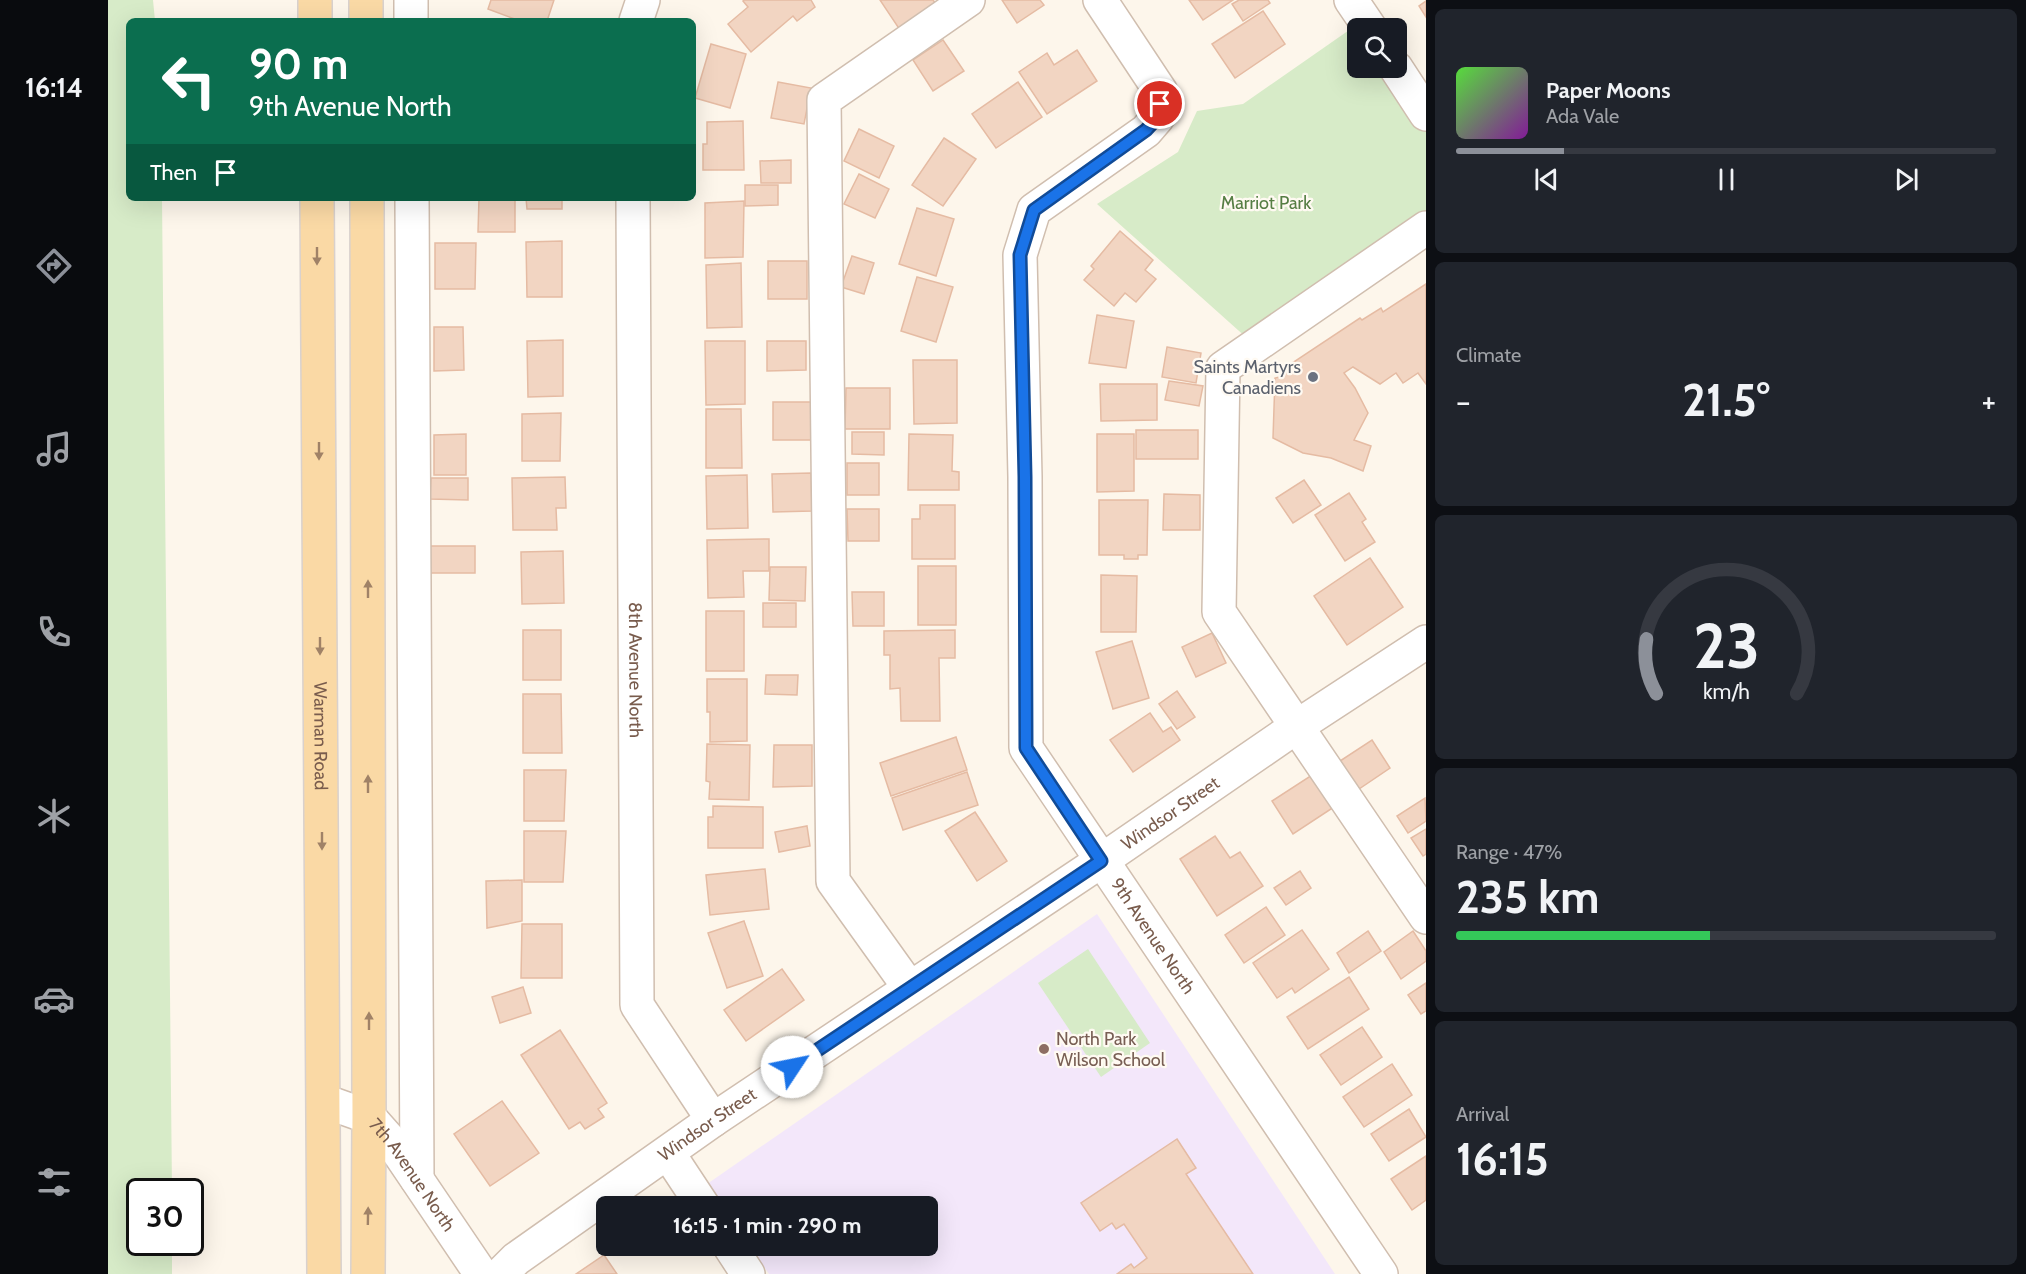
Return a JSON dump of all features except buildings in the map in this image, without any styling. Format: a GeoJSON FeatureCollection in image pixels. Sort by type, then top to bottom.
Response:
{"type":"FeatureCollection","features":[{"type":"Feature","properties":{"kind":"main road"},"geometry":{"type":"LineString","coordinates":[[315,0],[315,18]]}},
{"type":"Feature","properties":{"kind":"main road"},"geometry":{"type":"LineString","coordinates":[[366,0],[366,18]]}},
{"type":"Feature","properties":{"kind":"main road","name":"Warman Road"},"geometry":{"type":"LineString","coordinates":[[317,201],[324,1274]]}},
{"type":"Feature","properties":{"kind":"main road"},"geometry":{"type":"LineString","coordinates":[[367,201],[368,1274]]}},
{"type":"Feature","properties":{"kind":"street"},"geometry":{"type":"LineString","coordinates":[[411,0],[411,18]]}},
{"type":"Feature","properties":{"kind":"street"},"geometry":{"type":"LineString","coordinates":[[637,18],[643,0]]}},
{"type":"Feature","properties":{"kind":"street"},"geometry":{"type":"LineString","coordinates":[[909,987],[833,882],[824,100],[968,0]]}},
{"type":"Feature","properties":{"kind":"street","name":"9th Avenue North"},"geometry":{"type":"LineString","coordinates":[[1100,0],[1161,92],[1158,117],[1146,130],[1034,210],[1020,255],[1025,477],[1026,748],[1381,1274]]}},
{"type":"Feature","properties":{"kind":"street"},"geometry":{"type":"LineString","coordinates":[[1352,0],[1364,18]]}},
{"type":"Feature","properties":{"kind":"street"},"geometry":{"type":"LineString","coordinates":[[1403,78],[1426,114]]}},
{"type":"Feature","properties":{"kind":"street"},"geometry":{"type":"LineString","coordinates":[[412,201],[417,1179]]}},
{"type":"Feature","properties":{"kind":"street","name":"8th Avenue North"},"geometry":{"type":"LineString","coordinates":[[633,201],[637,1005],[713,1120]]}},
{"type":"Feature","properties":{"kind":"street"},"geometry":{"type":"LineString","coordinates":[[1426,228],[1223,368],[1219,612],[1426,917]]}},
{"type":"Feature","properties":{"kind":"street","name":"Windsor Street"},"geometry":{"type":"LineString","coordinates":[[501,1274],[516,1259],[713,1120],[1426,642]]}},
{"type":"Feature","properties":{"kind":"street","name":"7th Avenue North"},"geometry":{"type":"LineString","coordinates":[[324,1101],[369,1117],[393,1144],[481,1274]]}},
{"type":"Feature","properties":{"kind":"street"},"geometry":{"type":"LineString","coordinates":[[668,1153],[696,1196]]}},
{"type":"Feature","properties":{"kind":"street"},"geometry":{"type":"LineString","coordinates":[[736,1256],[748,1274]]}},
{"type":"Feature","properties":{"kind":"shaded area","name":"North Park Wilson School"},"geometry":{"type":"Polygon","coordinates":[[[1097,914],[1335,1274],[769,1274],[757,1256],[938,1256],[938,1196],[715,1196],[707,1184],[1097,914]]]}},
{"type":"Feature","properties":{"kind":"green space"},"geometry":{"type":"Polygon","coordinates":[[[108,0],[153,0],[155,18],[126,18],[126,201],[162,201],[172,1178],[126,1178],[126,1256],[172,1256],[172,1274],[108,1274],[108,0]]]}},
{"type":"Feature","properties":{"kind":"green space","name":"Marriot Park"},"geometry":{"type":"Polygon","coordinates":[[[1347,32],[1347,78],[1390,78],[1426,131],[1426,214],[1248,339],[1097,204],[1178,152],[1197,111],[1243,104],[1347,32]]]}},
{"type":"Feature","properties":{"kind":"green space"},"geometry":{"type":"Polygon","coordinates":[[[1088,949],[1150,1043],[1101,1077],[1038,983],[1088,949]]]}},
{"type":"Feature","properties":{"kind":"place","name":"Saints Martyrs Canadiens"},"geometry":{"type":"Point","coordinates":[1313,377]}},
{"type":"Feature","properties":{"kind":"place","name":"North Park Wilson School"},"geometry":{"type":"Point","coordinates":[1044,1049]}},
{"type":"Feature","properties":{"kind":"route"},"geometry":{"type":"LineString","coordinates":[[792,1067],[1101,861],[1026,748],[1025,477],[1020,255],[1034,210],[1146,130],[1158,117],[1160,104]]}}]}
